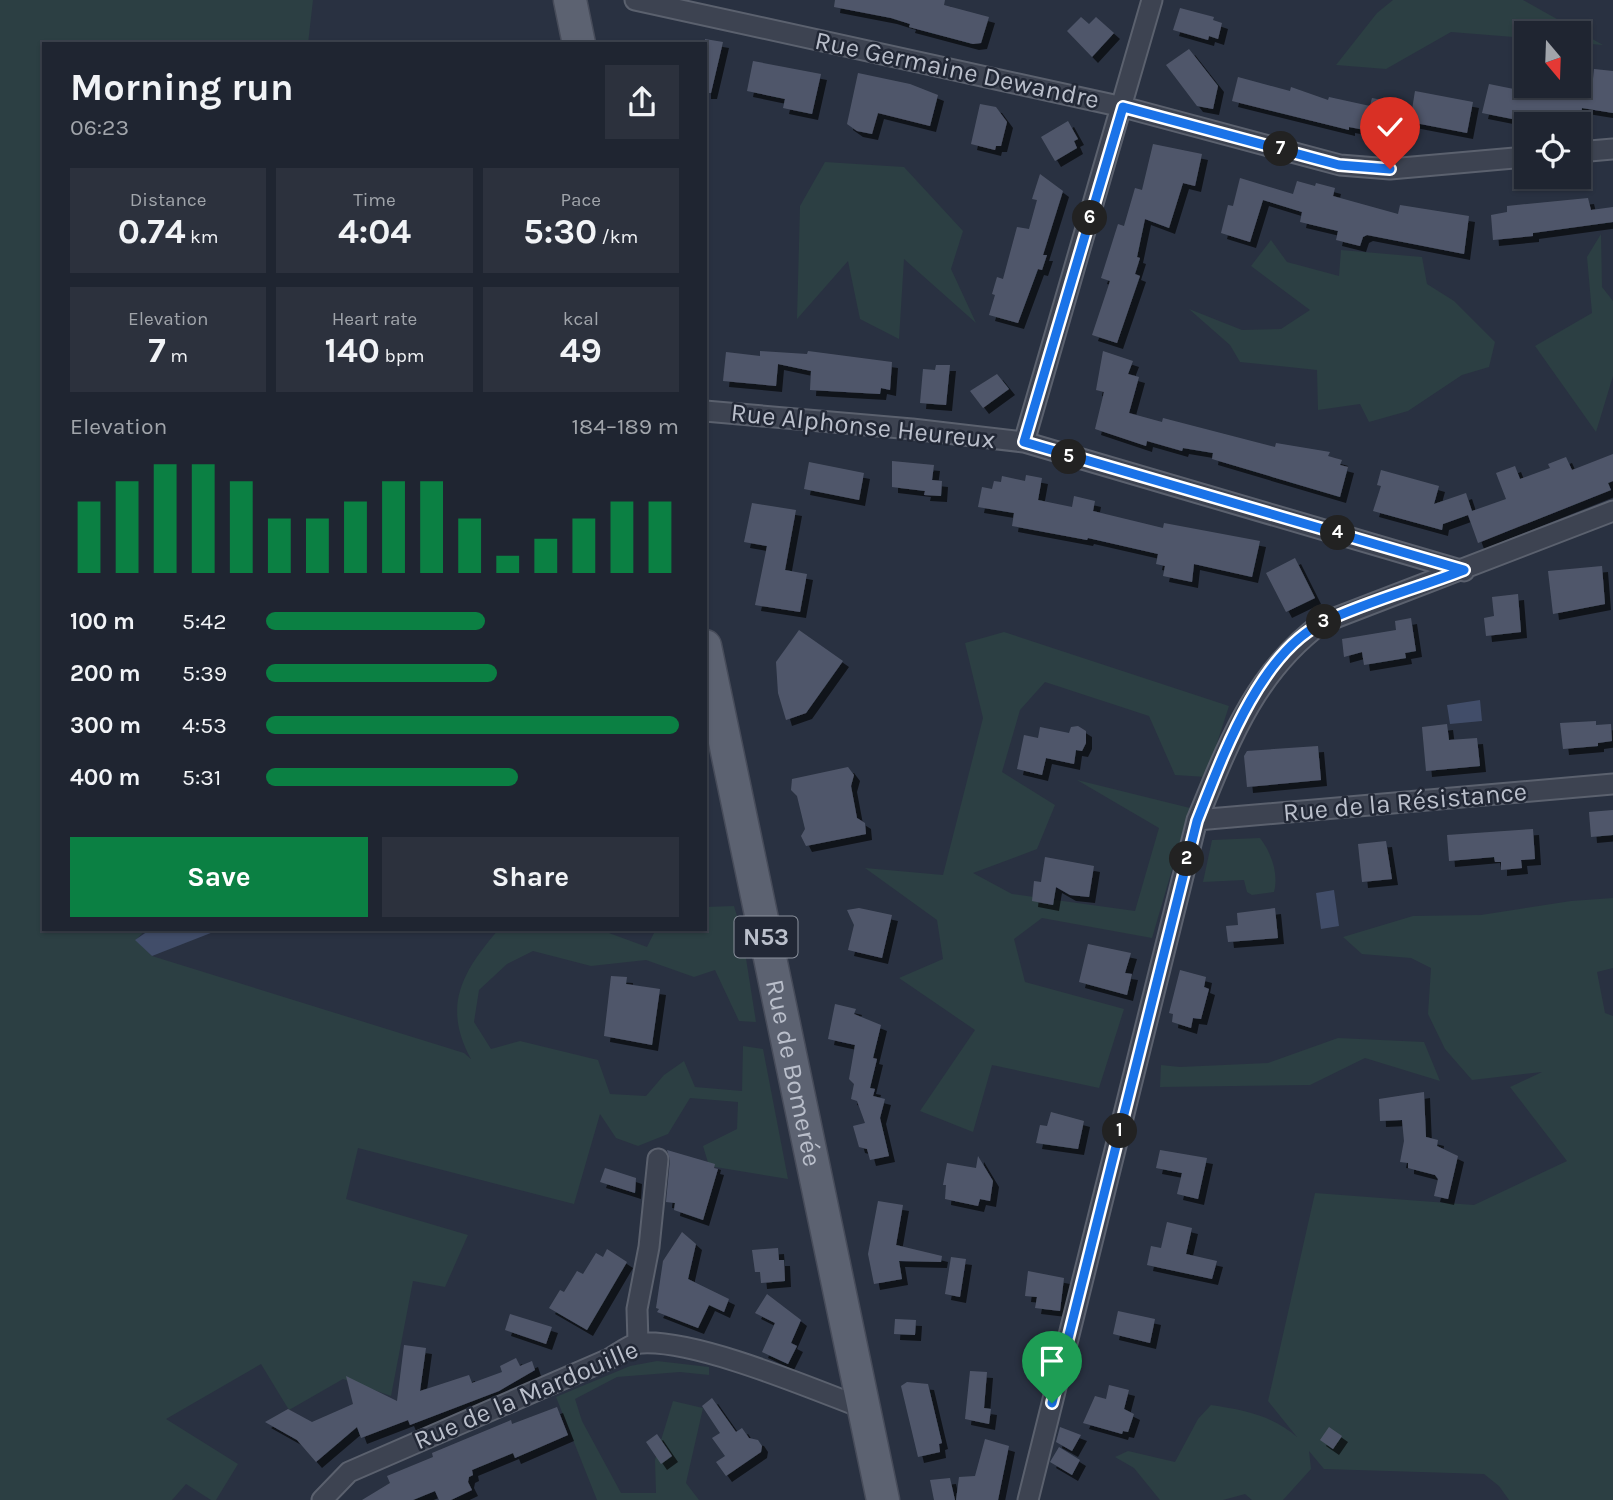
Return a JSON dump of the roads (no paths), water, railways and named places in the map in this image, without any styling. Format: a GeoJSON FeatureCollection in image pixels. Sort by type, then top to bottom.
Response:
{"type":"FeatureCollection","features":[{"type":"Feature","properties":{"kind":"main road"},"geometry":{"type":"LineString","coordinates":[[570,0],[579,42]]}},
{"type":"Feature","properties":{"kind":"main road","name":"Rue de Bomerée"},"geometry":{"type":"LineString","coordinates":[[707,656],[883,1500]]}},
{"type":"Feature","properties":{"kind":"street","name":"Rue Germaine Dewandre"},"geometry":{"type":"LineString","coordinates":[[635,0],[1123,107],[1339,165],[1390,169],[1514,158]]}},
{"type":"Feature","properties":{"kind":"street"},"geometry":{"type":"LineString","coordinates":[[1024,442],[1152,0]]}},
{"type":"Feature","properties":{"kind":"street"},"geometry":{"type":"LineString","coordinates":[[1591,151],[1613,149]]}},
{"type":"Feature","properties":{"kind":"street","name":"Rue Alphonse Heureux"},"geometry":{"type":"LineString","coordinates":[[707,411],[1024,442],[1464,570]]}},
{"type":"Feature","properties":{"kind":"street"},"geometry":{"type":"LineString","coordinates":[[1028,1500],[1197,821],[1227,746],[1263,683],[1293,644],[1322,623],[1613,511]]}},
{"type":"Feature","properties":{"kind":"street","name":"Rue de la Résistance"},"geometry":{"type":"LineString","coordinates":[[1197,821],[1613,784]]}},
{"type":"Feature","properties":{"kind":"street"},"geometry":{"type":"LineString","coordinates":[[638,1342],[637,1309],[649,1247],[658,1159]]}},
{"type":"Feature","properties":{"kind":"street","name":"Rue de la Mardouille"},"geometry":{"type":"LineString","coordinates":[[322,1500],[349,1472],[608,1359],[638,1342],[660,1343],[714,1355],[863,1408]]}},
{"type":"Feature","properties":{"kind":"water"},"geometry":{"type":"Polygon","coordinates":[[[1480,700],[1482,721],[1450,724],[1447,705],[1480,700]]]}},
{"type":"Feature","properties":{"kind":"water"},"geometry":{"type":"Polygon","coordinates":[[[1334,890],[1339,926],[1321,929],[1316,893],[1334,890]]]}},
{"type":"Feature","properties":{"kind":"water"},"geometry":{"type":"Polygon","coordinates":[[[148,931],[216,931],[152,956],[135,940],[148,931]]]}}]}
